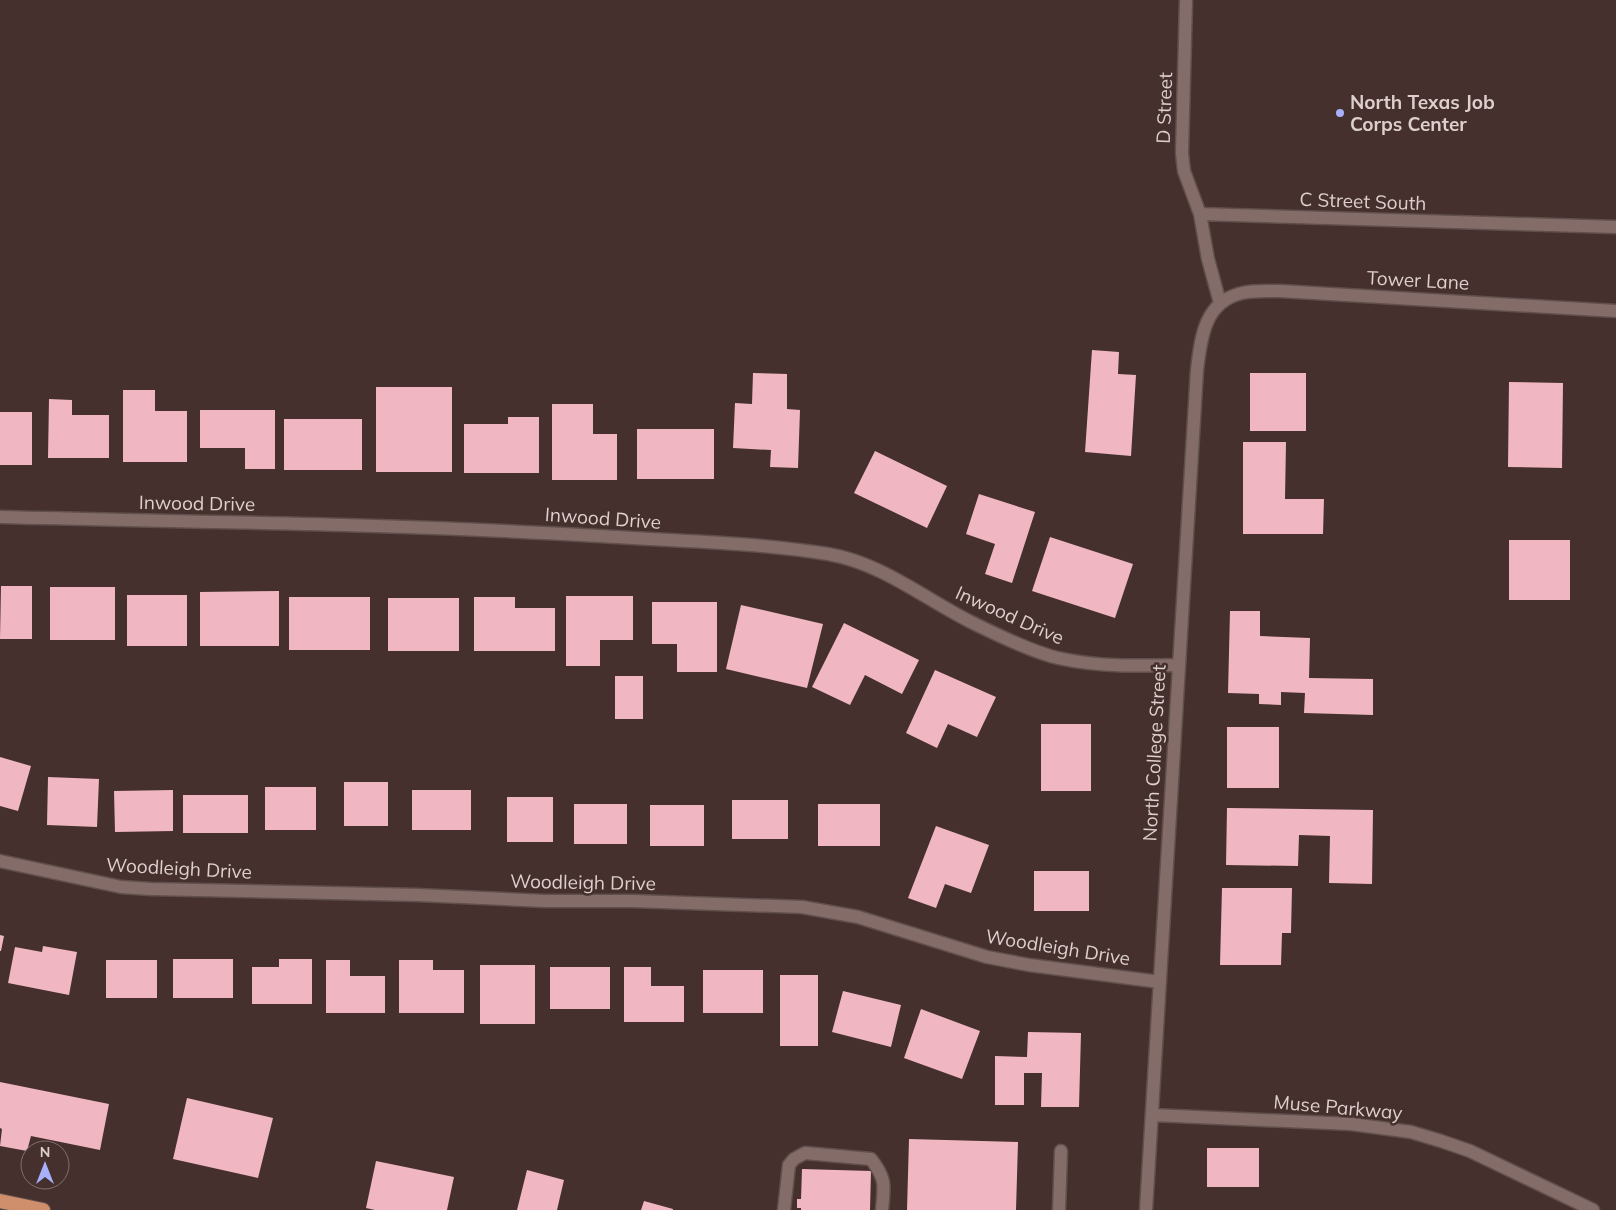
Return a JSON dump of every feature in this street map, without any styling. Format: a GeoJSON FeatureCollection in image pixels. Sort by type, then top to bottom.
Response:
{"type":"FeatureCollection","features":[{"type":"Feature","properties":{"kind":"highway"},"geometry":{"type":"LineString","coordinates":[[0,1201],[43,1210]]}},
{"type":"Feature","properties":{"kind":"street","name":"D Street"},"geometry":{"type":"LineString","coordinates":[[1186,0],[1182,153],[1184,171],[1200,214]]}},
{"type":"Feature","properties":{"kind":"street","name":"C Street South"},"geometry":{"type":"LineString","coordinates":[[1200,214],[1616,227]]}},
{"type":"Feature","properties":{"kind":"street"},"geometry":{"type":"LineString","coordinates":[[1200,214],[1208,259],[1220,303]]}},
{"type":"Feature","properties":{"kind":"street","name":"Tower Lane"},"geometry":{"type":"LineString","coordinates":[[1220,303],[1241,293],[1280,291],[1616,311]]}},
{"type":"Feature","properties":{"kind":"street","name":"North College Street"},"geometry":{"type":"LineString","coordinates":[[1146,1210],[1197,370],[1209,315],[1220,303]]}},
{"type":"Feature","properties":{"kind":"street","name":"Inwood Drive"},"geometry":{"type":"LineString","coordinates":[[0,517],[474,528],[778,546],[832,555],[876,568],[969,621],[1055,657],[1090,664],[1122,666],[1178,665]]}},
{"type":"Feature","properties":{"kind":"street","name":"Woodleigh Drive"},"geometry":{"type":"LineString","coordinates":[[0,861],[120,887],[418,895],[545,901],[633,901],[802,907],[858,917],[987,957],[1029,965],[1160,982]]}},
{"type":"Feature","properties":{"kind":"street","name":"Muse Parkway"},"geometry":{"type":"LineString","coordinates":[[1153,1115],[1351,1124],[1411,1132],[1470,1151],[1593,1210]]}},
{"type":"Feature","properties":{"kind":"street"},"geometry":{"type":"LineString","coordinates":[[1059,1210],[1061,1151]]}},
{"type":"Feature","properties":{"kind":"street"},"geometry":{"type":"LineString","coordinates":[[784,1210],[789,1165],[794,1158],[805,1154],[871,1159],[880,1170],[884,1181],[882,1210]]}},
{"type":"Feature","properties":{"kind":"building"},"geometry":{"type":"Polygon","coordinates":[[[1092,350],[1119,352],[1118,374],[1136,375],[1131,456],[1085,452],[1092,350]]]}},
{"type":"Feature","properties":{"kind":"building"},"geometry":{"type":"Polygon","coordinates":[[[753,373],[787,374],[787,409],[800,410],[798,468],[770,467],[771,450],[733,448],[735,403],[752,404],[753,373]]]}},
{"type":"Feature","properties":{"kind":"building"},"geometry":{"type":"Polygon","coordinates":[[[1250,373],[1306,373],[1306,431],[1250,431],[1250,373]]]}},
{"type":"Feature","properties":{"kind":"building"},"geometry":{"type":"Polygon","coordinates":[[[1509,382],[1563,383],[1562,468],[1508,467],[1509,382]]]}},
{"type":"Feature","properties":{"kind":"building"},"geometry":{"type":"Polygon","coordinates":[[[376,387],[452,387],[452,472],[376,472],[376,387]]]}},
{"type":"Feature","properties":{"kind":"building"},"geometry":{"type":"Polygon","coordinates":[[[123,390],[155,390],[155,411],[187,411],[187,462],[123,462],[123,390]]]}},
{"type":"Feature","properties":{"kind":"building"},"geometry":{"type":"Polygon","coordinates":[[[49,399],[72,400],[72,415],[109,415],[109,458],[48,458],[49,399]]]}},
{"type":"Feature","properties":{"kind":"building"},"geometry":{"type":"Polygon","coordinates":[[[552,404],[593,404],[593,434],[617,434],[617,480],[552,480],[552,404]]]}},
{"type":"Feature","properties":{"kind":"building"},"geometry":{"type":"Polygon","coordinates":[[[200,410],[275,410],[275,469],[245,469],[245,448],[200,448],[200,410]]]}},
{"type":"Feature","properties":{"kind":"building"},"geometry":{"type":"Polygon","coordinates":[[[0,412],[32,412],[32,465],[0,465],[0,412]]]}},
{"type":"Feature","properties":{"kind":"building"},"geometry":{"type":"Polygon","coordinates":[[[508,417],[539,417],[539,473],[464,473],[464,424],[508,424],[508,417]]]}},
{"type":"Feature","properties":{"kind":"building"},"geometry":{"type":"Polygon","coordinates":[[[284,419],[362,419],[362,470],[284,470],[284,419]]]}},
{"type":"Feature","properties":{"kind":"building"},"geometry":{"type":"Polygon","coordinates":[[[637,429],[714,429],[714,479],[637,479],[637,429]]]}},
{"type":"Feature","properties":{"kind":"building"},"geometry":{"type":"Polygon","coordinates":[[[1243,442],[1286,442],[1285,499],[1324,499],[1323,534],[1243,534],[1243,442]]]}},
{"type":"Feature","properties":{"kind":"building"},"geometry":{"type":"Polygon","coordinates":[[[875,451],[947,486],[927,528],[854,493],[875,451]]]}},
{"type":"Feature","properties":{"kind":"building"},"geometry":{"type":"Polygon","coordinates":[[[979,494],[1035,512],[1012,583],[985,574],[995,544],[966,534],[979,494]]]}},
{"type":"Feature","properties":{"kind":"building"},"geometry":{"type":"Polygon","coordinates":[[[1050,537],[1133,564],[1115,618],[1032,591],[1050,537]]]}},
{"type":"Feature","properties":{"kind":"building"},"geometry":{"type":"Polygon","coordinates":[[[1509,540],[1570,540],[1570,600],[1509,600],[1509,540]]]}},
{"type":"Feature","properties":{"kind":"building"},"geometry":{"type":"Polygon","coordinates":[[[1,586],[32,586],[32,639],[0,639],[1,586]]]}},
{"type":"Feature","properties":{"kind":"building"},"geometry":{"type":"Polygon","coordinates":[[[50,587],[115,587],[115,640],[50,640],[50,587]]]}},
{"type":"Feature","properties":{"kind":"building"},"geometry":{"type":"Polygon","coordinates":[[[279,591],[279,646],[200,646],[200,592],[279,591]]]}},
{"type":"Feature","properties":{"kind":"building"},"geometry":{"type":"Polygon","coordinates":[[[127,595],[187,595],[187,646],[127,646],[127,595]]]}},
{"type":"Feature","properties":{"kind":"building"},"geometry":{"type":"Polygon","coordinates":[[[566,596],[633,596],[633,640],[600,640],[600,666],[566,666],[566,596]]]}},
{"type":"Feature","properties":{"kind":"building"},"geometry":{"type":"Polygon","coordinates":[[[289,597],[370,597],[370,650],[289,650],[289,597]]]}},
{"type":"Feature","properties":{"kind":"building"},"geometry":{"type":"Polygon","coordinates":[[[474,597],[515,597],[515,608],[555,608],[555,651],[474,651],[474,597]]]}},
{"type":"Feature","properties":{"kind":"building"},"geometry":{"type":"Polygon","coordinates":[[[388,598],[459,598],[459,651],[388,651],[388,598]]]}},
{"type":"Feature","properties":{"kind":"building"},"geometry":{"type":"Polygon","coordinates":[[[652,602],[717,602],[717,672],[677,672],[677,644],[652,644],[652,602]]]}},
{"type":"Feature","properties":{"kind":"building"},"geometry":{"type":"Polygon","coordinates":[[[741,605],[823,624],[807,688],[726,669],[741,605]]]}},
{"type":"Feature","properties":{"kind":"building"},"geometry":{"type":"Polygon","coordinates":[[[1230,611],[1260,611],[1260,636],[1310,638],[1309,678],[1373,679],[1373,715],[1304,713],[1305,693],[1281,692],[1281,705],[1259,704],[1259,694],[1228,693],[1230,611]]]}},
{"type":"Feature","properties":{"kind":"building"},"geometry":{"type":"Polygon","coordinates":[[[844,623],[919,660],[902,694],[865,675],[850,705],[812,687],[844,623]]]}},
{"type":"Feature","properties":{"kind":"building"},"geometry":{"type":"Polygon","coordinates":[[[935,670],[996,697],[977,737],[948,724],[937,748],[906,733],[935,670]]]}},
{"type":"Feature","properties":{"kind":"building"},"geometry":{"type":"Polygon","coordinates":[[[615,676],[643,676],[643,719],[615,719],[615,676]]]}},
{"type":"Feature","properties":{"kind":"building"},"geometry":{"type":"Polygon","coordinates":[[[1041,724],[1091,724],[1091,791],[1041,791],[1041,724]]]}},
{"type":"Feature","properties":{"kind":"building"},"geometry":{"type":"Polygon","coordinates":[[[1227,727],[1279,727],[1279,788],[1227,788],[1227,727]]]}},
{"type":"Feature","properties":{"kind":"building"},"geometry":{"type":"Polygon","coordinates":[[[0,757],[31,766],[18,811],[0,806],[0,757]]]}},
{"type":"Feature","properties":{"kind":"building"},"geometry":{"type":"Polygon","coordinates":[[[48,777],[99,779],[97,827],[47,825],[48,777]]]}},
{"type":"Feature","properties":{"kind":"building"},"geometry":{"type":"Polygon","coordinates":[[[344,782],[388,782],[388,826],[344,826],[344,782]]]}},
{"type":"Feature","properties":{"kind":"building"},"geometry":{"type":"Polygon","coordinates":[[[265,787],[316,787],[316,830],[265,830],[265,787]]]}},
{"type":"Feature","properties":{"kind":"building"},"geometry":{"type":"Polygon","coordinates":[[[173,790],[173,831],[115,832],[114,791],[173,790]]]}},
{"type":"Feature","properties":{"kind":"building"},"geometry":{"type":"Polygon","coordinates":[[[412,790],[471,790],[471,830],[412,830],[412,790]]]}},
{"type":"Feature","properties":{"kind":"building"},"geometry":{"type":"Polygon","coordinates":[[[183,795],[248,795],[248,833],[183,833],[183,795]]]}},
{"type":"Feature","properties":{"kind":"building"},"geometry":{"type":"Polygon","coordinates":[[[507,797],[553,797],[553,842],[507,842],[507,797]]]}},
{"type":"Feature","properties":{"kind":"building"},"geometry":{"type":"Polygon","coordinates":[[[732,800],[788,800],[788,839],[732,839],[732,800]]]}},
{"type":"Feature","properties":{"kind":"building"},"geometry":{"type":"Polygon","coordinates":[[[574,804],[627,804],[627,844],[574,844],[574,804]]]}},
{"type":"Feature","properties":{"kind":"building"},"geometry":{"type":"Polygon","coordinates":[[[818,804],[880,804],[880,846],[818,846],[818,804]]]}},
{"type":"Feature","properties":{"kind":"building"},"geometry":{"type":"Polygon","coordinates":[[[650,805],[704,805],[704,846],[650,846],[650,805]]]}},
{"type":"Feature","properties":{"kind":"building"},"geometry":{"type":"Polygon","coordinates":[[[1227,808],[1373,810],[1372,884],[1329,883],[1330,836],[1299,835],[1298,866],[1226,865],[1227,808]]]}},
{"type":"Feature","properties":{"kind":"building"},"geometry":{"type":"Polygon","coordinates":[[[936,826],[989,845],[971,893],[945,884],[936,908],[908,898],[936,826]]]}},
{"type":"Feature","properties":{"kind":"building"},"geometry":{"type":"Polygon","coordinates":[[[1034,871],[1089,871],[1089,911],[1034,911],[1034,871]]]}},
{"type":"Feature","properties":{"kind":"building"},"geometry":{"type":"Polygon","coordinates":[[[1222,888],[1292,888],[1291,933],[1282,933],[1281,965],[1220,965],[1222,888]]]}},
{"type":"Feature","properties":{"kind":"building"},"geometry":{"type":"Polygon","coordinates":[[[0,935],[4,936],[1,951],[0,951],[0,935]]]}},
{"type":"Feature","properties":{"kind":"building"},"geometry":{"type":"Polygon","coordinates":[[[43,946],[77,952],[69,995],[8,983],[15,947],[42,952],[43,946]]]}},
{"type":"Feature","properties":{"kind":"building"},"geometry":{"type":"Polygon","coordinates":[[[173,959],[233,959],[233,998],[173,998],[173,959]]]}},
{"type":"Feature","properties":{"kind":"building"},"geometry":{"type":"Polygon","coordinates":[[[279,959],[312,959],[312,1004],[252,1004],[252,967],[279,967],[279,959]]]}},
{"type":"Feature","properties":{"kind":"building"},"geometry":{"type":"Polygon","coordinates":[[[106,960],[157,960],[157,998],[106,998],[106,960]]]}},
{"type":"Feature","properties":{"kind":"building"},"geometry":{"type":"Polygon","coordinates":[[[326,960],[350,960],[350,976],[385,976],[385,1013],[326,1013],[326,960]]]}},
{"type":"Feature","properties":{"kind":"building"},"geometry":{"type":"Polygon","coordinates":[[[399,960],[433,960],[433,970],[464,970],[464,1013],[399,1013],[399,960]]]}},
{"type":"Feature","properties":{"kind":"building"},"geometry":{"type":"Polygon","coordinates":[[[480,965],[535,965],[535,1024],[480,1024],[480,965]]]}},
{"type":"Feature","properties":{"kind":"building"},"geometry":{"type":"Polygon","coordinates":[[[550,967],[610,967],[610,1009],[550,1009],[550,967]]]}},
{"type":"Feature","properties":{"kind":"building"},"geometry":{"type":"Polygon","coordinates":[[[624,967],[651,967],[651,986],[684,986],[684,1022],[624,1022],[624,967]]]}},
{"type":"Feature","properties":{"kind":"building"},"geometry":{"type":"Polygon","coordinates":[[[703,970],[763,970],[763,1013],[703,1013],[703,970]]]}},
{"type":"Feature","properties":{"kind":"building"},"geometry":{"type":"Polygon","coordinates":[[[780,975],[818,975],[818,1046],[780,1046],[780,975]]]}},
{"type":"Feature","properties":{"kind":"building"},"geometry":{"type":"Polygon","coordinates":[[[843,991],[901,1005],[891,1047],[832,1032],[843,991]]]}},
{"type":"Feature","properties":{"kind":"building"},"geometry":{"type":"Polygon","coordinates":[[[921,1009],[980,1031],[962,1079],[904,1058],[921,1009]]]}},
{"type":"Feature","properties":{"kind":"building"},"geometry":{"type":"Polygon","coordinates":[[[1028,1032],[1081,1033],[1079,1107],[1041,1107],[1042,1073],[1024,1073],[1024,1105],[995,1105],[995,1056],[1027,1057],[1028,1032]]]}},
{"type":"Feature","properties":{"kind":"building"},"geometry":{"type":"Polygon","coordinates":[[[0,1082],[109,1104],[100,1150],[70,1144],[70,1140],[51,1140],[31,1136],[30,1140],[20,1140],[20,1150],[0,1146],[2,1129],[0,1128],[0,1082]]]}},
{"type":"Feature","properties":{"kind":"building"},"geometry":{"type":"Polygon","coordinates":[[[187,1098],[273,1118],[258,1178],[173,1159],[187,1098]]]}},
{"type":"Feature","properties":{"kind":"building"},"geometry":{"type":"Polygon","coordinates":[[[909,1139],[1018,1142],[1016,1210],[907,1210],[909,1139]]]}},
{"type":"Feature","properties":{"kind":"building"},"geometry":{"type":"Polygon","coordinates":[[[1207,1148],[1259,1148],[1259,1187],[1207,1187],[1207,1148]]]}},
{"type":"Feature","properties":{"kind":"building"},"geometry":{"type":"Polygon","coordinates":[[[376,1161],[454,1177],[447,1210],[375,1210],[366,1208],[376,1161]]]}},
{"type":"Feature","properties":{"kind":"building"},"geometry":{"type":"Polygon","coordinates":[[[802,1169],[871,1171],[870,1210],[801,1210],[801,1208],[797,1208],[797,1199],[801,1199],[802,1169]]]}},
{"type":"Feature","properties":{"kind":"building"},"geometry":{"type":"Polygon","coordinates":[[[527,1170],[564,1180],[557,1210],[517,1210],[527,1170]]]}},
{"type":"Feature","properties":{"kind":"building"},"geometry":{"type":"Polygon","coordinates":[[[644,1201],[673,1209],[673,1210],[641,1210],[644,1201]]]}},
{"type":"Feature","properties":{"kind":"place","name":"North Texas Job Corps Center"},"geometry":{"type":"Point","coordinates":[1340,113]}}]}
